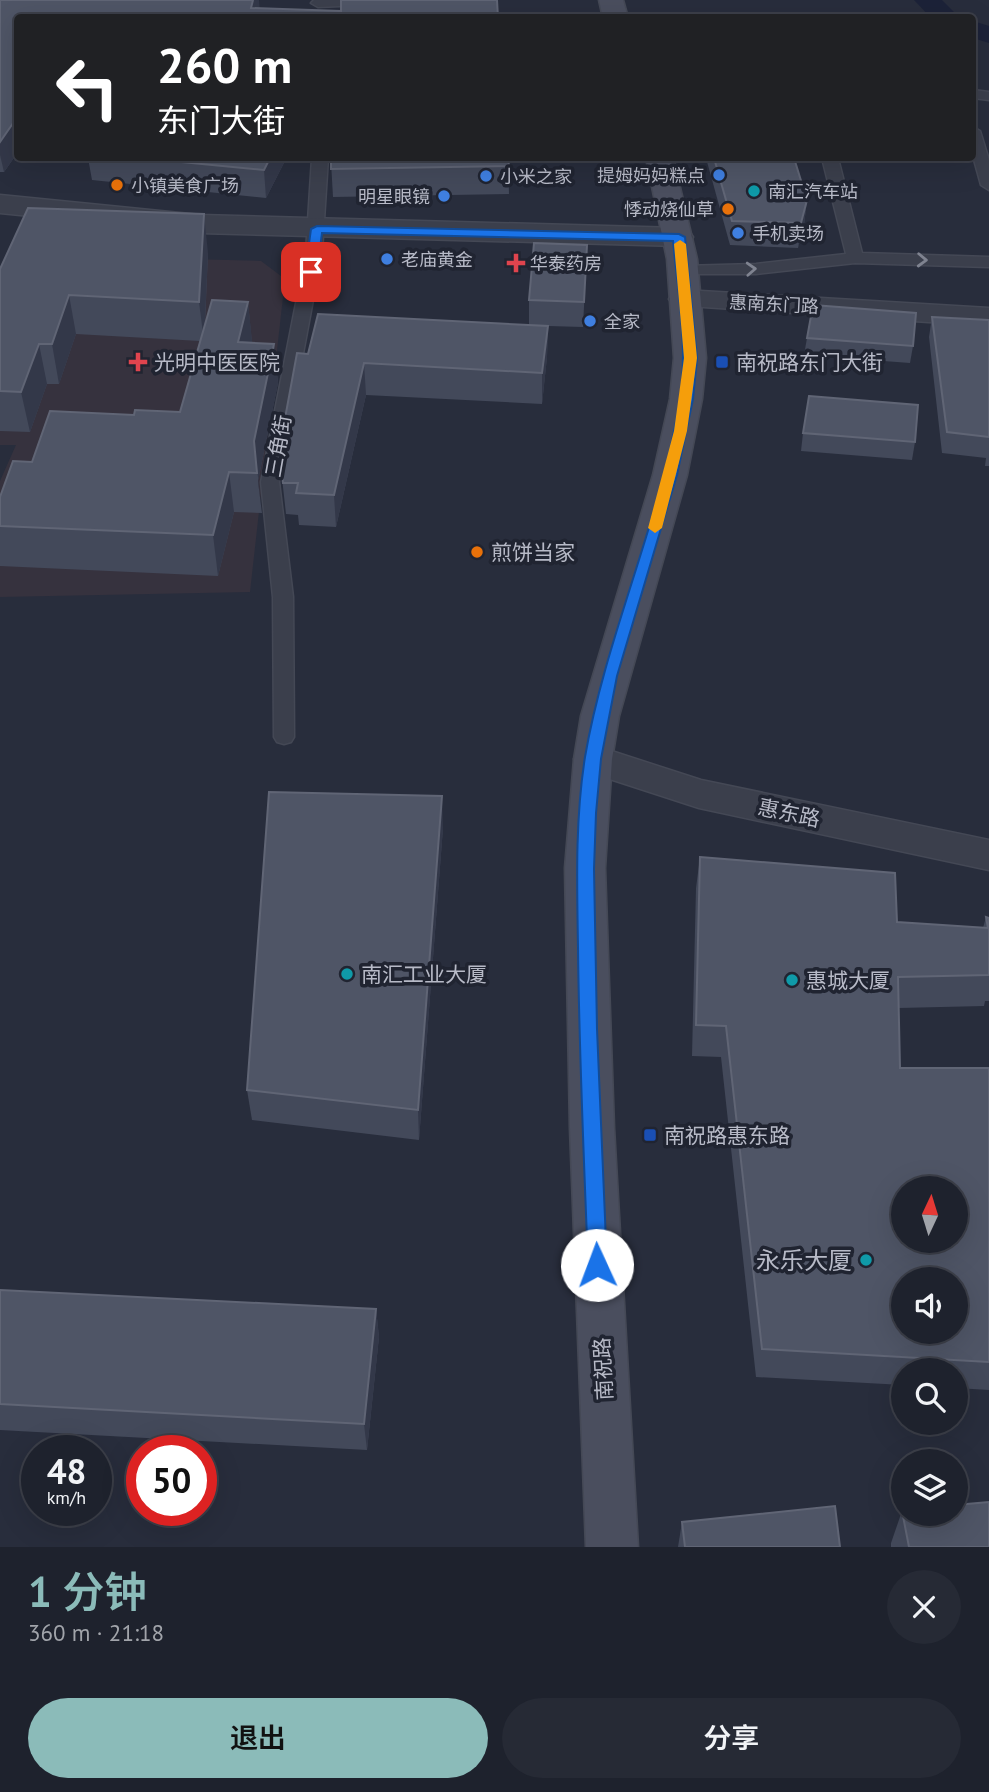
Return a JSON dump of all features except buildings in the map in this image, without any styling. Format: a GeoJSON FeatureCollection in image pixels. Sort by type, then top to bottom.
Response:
{"type":"FeatureCollection","features":[{"type":"Feature","properties":{"kind":"main road","name":"南祝路"},"geometry":{"type":"LineString","coordinates":[[612,1547],[587,1016],[585,869],[593,759],[610,676],[681,431],[690,358],[679,237],[656,161]]}},
{"type":"Feature","properties":{"kind":"street"},"geometry":{"type":"LineString","coordinates":[[0,204],[200,224],[679,237]]}},
{"type":"Feature","properties":{"kind":"street","name":"惠南东门路"},"geometry":{"type":"LineString","coordinates":[[684,285],[989,317]]}},
{"type":"Feature","properties":{"kind":"street","name":"惠东路"},"geometry":{"type":"LineString","coordinates":[[593,759],[699,794],[989,855]]}},
{"type":"Feature","properties":{"kind":"lane"},"geometry":{"type":"LineString","coordinates":[[318,7],[386,0]]}},
{"type":"Feature","properties":{"kind":"lane"},"geometry":{"type":"LineString","coordinates":[[976,141],[989,185]]}},
{"type":"Feature","properties":{"kind":"lane","name":"三角街"},"geometry":{"type":"LineString","coordinates":[[284,737],[283,597],[270,482],[317,229],[320,161]]}},
{"type":"Feature","properties":{"kind":"lane"},"geometry":{"type":"LineString","coordinates":[[831,161],[855,257]]}},
{"type":"Feature","properties":{"kind":"lane"},"geometry":{"type":"LineString","coordinates":[[684,285],[756,269],[855,257],[989,262]]}},
{"type":"Feature","properties":{"kind":"shaded area","name":"光明中医医院"},"geometry":{"type":"Polygon","coordinates":[[[35,255],[261,261],[285,279],[250,592],[0,597],[0,481],[16,445],[0,445],[0,270],[35,255]]]}},
{"type":"Feature","properties":{"kind":"waterway"},"geometry":{"type":"LineString","coordinates":[[927,0],[943,14]]}},
{"type":"Feature","properties":{"kind":"waterway"},"geometry":{"type":"LineString","coordinates":[[976,30],[989,35]]}},
{"type":"Feature","properties":{"kind":"slow traffic"},"geometry":{"type":"LineString","coordinates":[[655,528],[681,431],[690,358],[680,244]]}},
{"type":"Feature","properties":{"kind":"place","name":"提姆妈妈糕点"},"geometry":{"type":"Point","coordinates":[719,175]}},
{"type":"Feature","properties":{"kind":"place","name":"小米之家"},"geometry":{"type":"Point","coordinates":[486,176]}},
{"type":"Feature","properties":{"kind":"place","name":"小镇美食广场"},"geometry":{"type":"Point","coordinates":[117,185]}},
{"type":"Feature","properties":{"kind":"place","name":"南汇汽车站"},"geometry":{"type":"Point","coordinates":[754,191]}},
{"type":"Feature","properties":{"kind":"place","name":"明星眼镜"},"geometry":{"type":"Point","coordinates":[444,196]}},
{"type":"Feature","properties":{"kind":"place","name":"悸动烧仙草"},"geometry":{"type":"Point","coordinates":[728,209]}},
{"type":"Feature","properties":{"kind":"place","name":"手机卖场"},"geometry":{"type":"Point","coordinates":[738,233]}},
{"type":"Feature","properties":{"kind":"place","name":"老庙黄金"},"geometry":{"type":"Point","coordinates":[387,259]}},
{"type":"Feature","properties":{"kind":"place","name":"华泰药房"},"geometry":{"type":"Point","coordinates":[516,263]}},
{"type":"Feature","properties":{"kind":"place","name":"全家"},"geometry":{"type":"Point","coordinates":[590,321]}},
{"type":"Feature","properties":{"kind":"place","name":"光明中医医院"},"geometry":{"type":"Point","coordinates":[138,362]}},
{"type":"Feature","properties":{"kind":"place","name":"南祝路东门大街"},"geometry":{"type":"Point","coordinates":[722,362]}},
{"type":"Feature","properties":{"kind":"place","name":"煎饼当家"},"geometry":{"type":"Point","coordinates":[477,552]}},
{"type":"Feature","properties":{"kind":"place","name":"南汇工业大厦"},"geometry":{"type":"Point","coordinates":[347,974]}},
{"type":"Feature","properties":{"kind":"place","name":"惠城大厦"},"geometry":{"type":"Point","coordinates":[792,980]}},
{"type":"Feature","properties":{"kind":"place","name":"南祝路惠东路"},"geometry":{"type":"Point","coordinates":[650,1135]}},
{"type":"Feature","properties":{"kind":"place","name":"永乐大厦"},"geometry":{"type":"Point","coordinates":[866,1260]}},
{"type":"Feature","properties":{"kind":"route"},"geometry":{"type":"LineString","coordinates":[[311,272],[317,229],[679,237],[690,358],[681,431],[600,716],[588,813],[585,869],[588,1029],[597,1265]]}}]}
